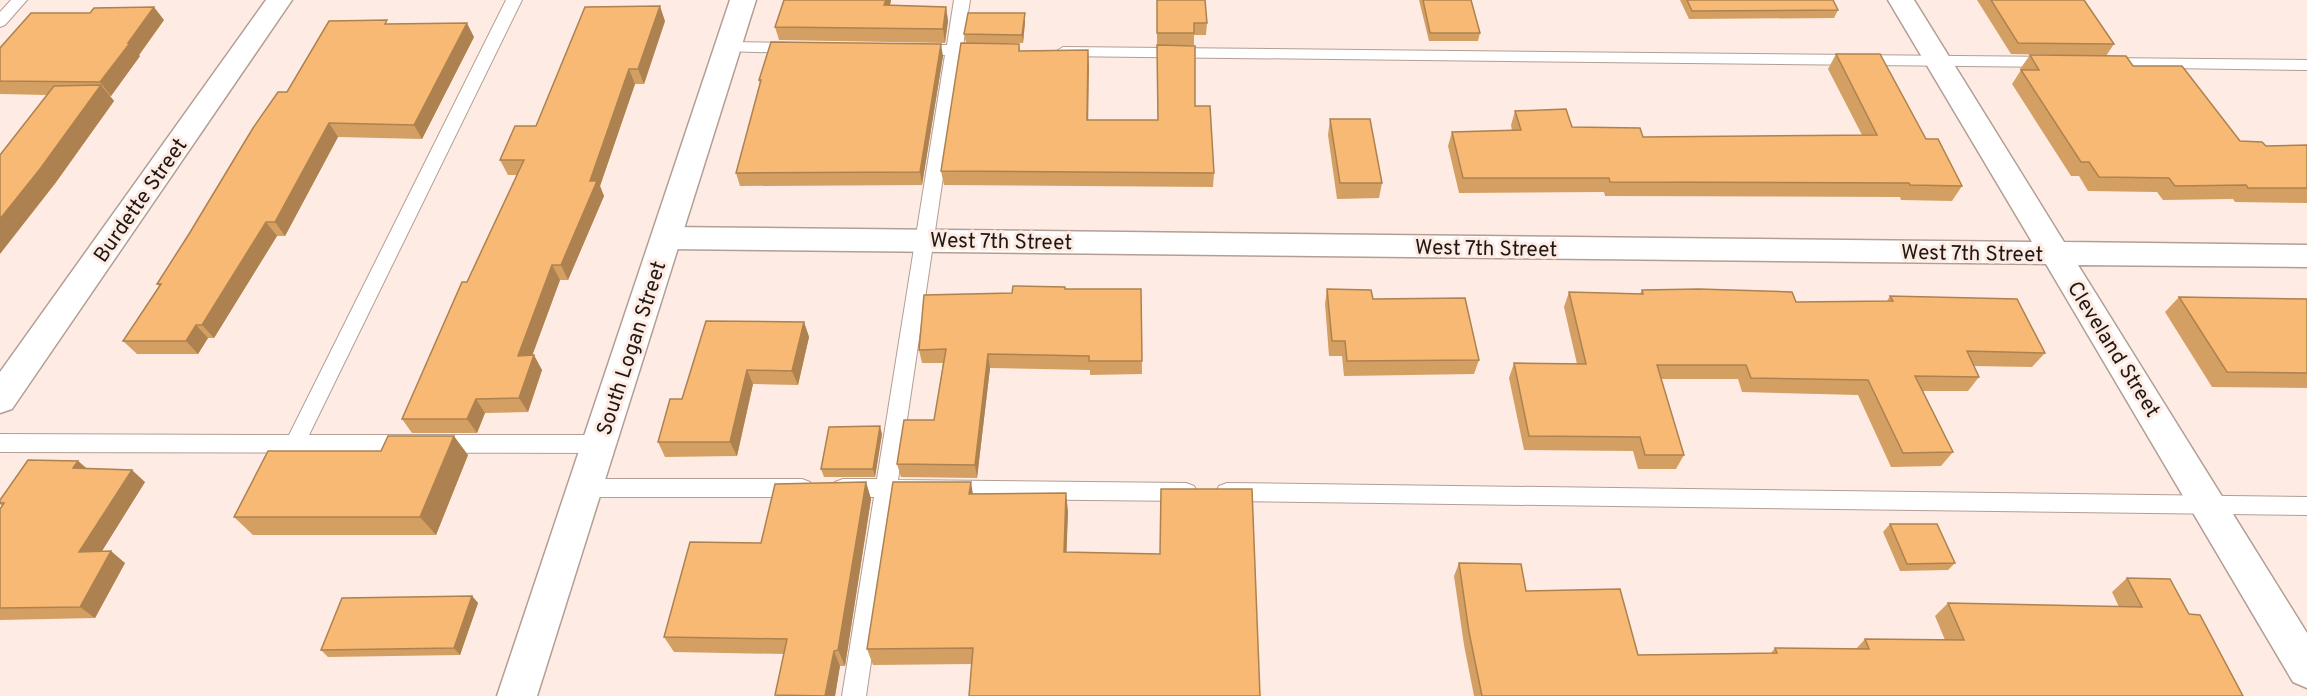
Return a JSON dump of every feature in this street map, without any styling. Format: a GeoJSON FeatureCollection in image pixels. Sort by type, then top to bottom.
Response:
{"type":"FeatureCollection","features":[{"type":"Feature","properties":{"kind":"street","name":"Burdette Street"},"geometry":{"type":"LineString","coordinates":[[0,399],[279,0]]}},
{"type":"Feature","properties":{"kind":"street","name":"South Logan Street"},"geometry":{"type":"LineString","coordinates":[[517,696],[743,0]]}},
{"type":"Feature","properties":{"kind":"street","name":"Cleveland Street"},"geometry":{"type":"LineString","coordinates":[[1901,0],[2055,254],[2131,374],[2307,669]]}},
{"type":"Feature","properties":{"kind":"street","name":"West 7th Street"},"geometry":{"type":"LineString","coordinates":[[666,238],[2307,256]]}},
{"type":"Feature","properties":{"kind":"lane"},"geometry":{"type":"LineString","coordinates":[[0,22],[19,0]]}},
{"type":"Feature","properties":{"kind":"lane"},"geometry":{"type":"LineString","coordinates":[[294,445],[514,0]]}},
{"type":"Feature","properties":{"kind":"lane"},"geometry":{"type":"LineString","coordinates":[[854,696],[952,50],[962,0]]}},
{"type":"Feature","properties":{"kind":"lane"},"geometry":{"type":"LineString","coordinates":[[728,47],[810,48]]}},
{"type":"Feature","properties":{"kind":"lane"},"geometry":{"type":"LineString","coordinates":[[905,50],[1000,51]]}},
{"type":"Feature","properties":{"kind":"lane"},"geometry":{"type":"LineString","coordinates":[[1047,51],[2069,63]]}},
{"type":"Feature","properties":{"kind":"lane"},"geometry":{"type":"LineString","coordinates":[[2093,63],[2307,65]]}},
{"type":"Feature","properties":{"kind":"lane"},"geometry":{"type":"LineString","coordinates":[[0,443],[600,444]]}},
{"type":"Feature","properties":{"kind":"lane"},"geometry":{"type":"LineString","coordinates":[[585,488],[886,488],[2307,506]]}},
{"type":"Feature","properties":{"kind":"building"},"geometry":{"type":"Polygon","coordinates":[[[784,0],[886,0],[884,5],[946,7],[943,29],[775,27],[784,0]]]}},
{"type":"Feature","properties":{"kind":"building"},"geometry":{"type":"Polygon","coordinates":[[[1157,0],[1205,0],[1207,23],[1194,23],[1194,33],[1157,33],[1157,0]]]}},
{"type":"Feature","properties":{"kind":"building"},"geometry":{"type":"Polygon","coordinates":[[[1423,0],[1471,0],[1480,33],[1430,33],[1423,0]]]}},
{"type":"Feature","properties":{"kind":"building"},"geometry":{"type":"Polygon","coordinates":[[[1687,0],[1833,0],[1838,10],[1692,11],[1687,0]]]}},
{"type":"Feature","properties":{"kind":"building"},"geometry":{"type":"Polygon","coordinates":[[[1991,0],[2084,0],[2114,44],[2018,43],[1991,0]]]}},
{"type":"Feature","properties":{"kind":"building"},"geometry":{"type":"Polygon","coordinates":[[[660,6],[638,69],[629,69],[590,181],[597,181],[561,265],[552,265],[518,356],[534,355],[519,398],[476,399],[467,419],[402,419],[462,282],[467,282],[524,160],[500,160],[515,126],[536,126],[585,7],[660,6]]]}},
{"type":"Feature","properties":{"kind":"building"},"geometry":{"type":"Polygon","coordinates":[[[154,7],[100,82],[0,81],[0,48],[31,13],[90,13],[94,8],[154,7]]]}},
{"type":"Feature","properties":{"kind":"building"},"geometry":{"type":"Polygon","coordinates":[[[968,13],[1025,13],[1022,35],[964,34],[968,13]]]}},
{"type":"Feature","properties":{"kind":"building"},"geometry":{"type":"Polygon","coordinates":[[[387,20],[385,24],[467,23],[414,125],[329,123],[275,222],[266,222],[202,325],[196,325],[186,341],[123,341],[161,284],[157,284],[253,128],[278,92],[287,92],[329,21],[387,20]]]}},
{"type":"Feature","properties":{"kind":"building"},"geometry":{"type":"Polygon","coordinates":[[[771,42],[941,44],[920,172],[736,173],[771,42]]]}},
{"type":"Feature","properties":{"kind":"building"},"geometry":{"type":"Polygon","coordinates":[[[961,43],[1019,44],[1019,51],[1088,50],[1087,120],[1158,120],[1157,45],[1195,46],[1195,106],[1210,106],[1214,173],[941,171],[961,43]]]}},
{"type":"Feature","properties":{"kind":"building"},"geometry":{"type":"Polygon","coordinates":[[[1836,54],[1880,54],[1926,139],[1938,139],[1962,186],[1910,185],[1909,183],[1610,182],[1609,178],[1463,178],[1452,132],[1521,130],[1515,111],[1566,109],[1572,127],[1640,128],[1643,137],[1877,135],[1836,54]]]}},
{"type":"Feature","properties":{"kind":"building"},"geometry":{"type":"Polygon","coordinates":[[[2030,55],[2126,56],[2133,66],[2182,66],[2240,141],[2262,142],[2266,146],[2307,145],[2307,188],[2248,188],[2246,185],[2175,186],[2169,178],[2099,177],[2089,162],[2081,162],[2021,70],[2039,70],[2030,55]]]}},
{"type":"Feature","properties":{"kind":"building"},"geometry":{"type":"Polygon","coordinates":[[[101,85],[40,169],[0,219],[0,155],[54,86],[101,85]]]}},
{"type":"Feature","properties":{"kind":"building"},"geometry":{"type":"Polygon","coordinates":[[[1330,119],[1370,119],[1382,183],[1340,183],[1330,119]]]}},
{"type":"Feature","properties":{"kind":"building"},"geometry":{"type":"Polygon","coordinates":[[[1013,286],[1141,289],[1142,361],[1089,361],[1089,356],[988,354],[975,465],[897,464],[904,420],[934,420],[946,349],[919,350],[924,295],[1012,293],[1013,286]]]}},
{"type":"Feature","properties":{"kind":"building"},"geometry":{"type":"Polygon","coordinates":[[[1327,289],[1371,290],[1373,299],[1465,298],[1479,360],[1347,361],[1345,341],[1332,341],[1327,289]]]}},
{"type":"Feature","properties":{"kind":"building"},"geometry":{"type":"Polygon","coordinates":[[[1642,290],[1792,292],[1796,302],[1893,301],[1890,296],[2017,299],[2045,353],[1967,351],[1979,377],[1915,376],[1953,452],[1903,453],[1868,380],[1751,378],[1746,365],[1657,365],[1684,455],[1645,455],[1640,437],[1529,436],[1514,363],[1586,364],[1569,292],[1643,294],[1642,290]]]}},
{"type":"Feature","properties":{"kind":"building"},"geometry":{"type":"Polygon","coordinates":[[[2179,297],[2307,299],[2307,373],[2227,372],[2179,297]]]}},
{"type":"Feature","properties":{"kind":"building"},"geometry":{"type":"Polygon","coordinates":[[[706,321],[804,322],[792,371],[747,370],[730,442],[658,442],[670,399],[682,399],[706,321]]]}},
{"type":"Feature","properties":{"kind":"building"},"geometry":{"type":"Polygon","coordinates":[[[880,426],[873,469],[821,469],[829,427],[880,426]]]}},
{"type":"Feature","properties":{"kind":"building"},"geometry":{"type":"Polygon","coordinates":[[[388,436],[454,436],[420,517],[234,517],[268,451],[381,451],[388,436]]]}},
{"type":"Feature","properties":{"kind":"building"},"geometry":{"type":"Polygon","coordinates":[[[28,460],[78,461],[73,468],[132,470],[79,552],[111,551],[80,607],[0,608],[0,509],[4,503],[0,503],[0,500],[28,460]]]}},
{"type":"Feature","properties":{"kind":"building"},"geometry":{"type":"Polygon","coordinates":[[[866,482],[838,650],[834,651],[825,696],[775,695],[787,639],[664,637],[690,542],[761,543],[775,484],[866,482]]]}},
{"type":"Feature","properties":{"kind":"building"},"geometry":{"type":"Polygon","coordinates":[[[893,482],[971,482],[969,494],[1066,493],[1064,552],[1160,554],[1161,489],[1252,489],[1260,696],[969,696],[973,648],[867,649],[893,482]]]}},
{"type":"Feature","properties":{"kind":"building"},"geometry":{"type":"Polygon","coordinates":[[[1890,524],[1937,524],[1955,563],[1907,564],[1890,524]]]}},
{"type":"Feature","properties":{"kind":"building"},"geometry":{"type":"Polygon","coordinates":[[[1459,563],[1521,564],[1526,591],[1620,589],[1638,655],[1777,653],[1775,648],[1869,649],[1865,639],[1964,640],[1948,603],[2142,607],[2127,578],[2170,579],[2189,614],[2200,615],[2243,696],[1482,696],[1469,632],[1459,563]]]}},
{"type":"Feature","properties":{"kind":"building"},"geometry":{"type":"Polygon","coordinates":[[[472,596],[454,648],[321,650],[342,598],[472,596]]]}}]}
